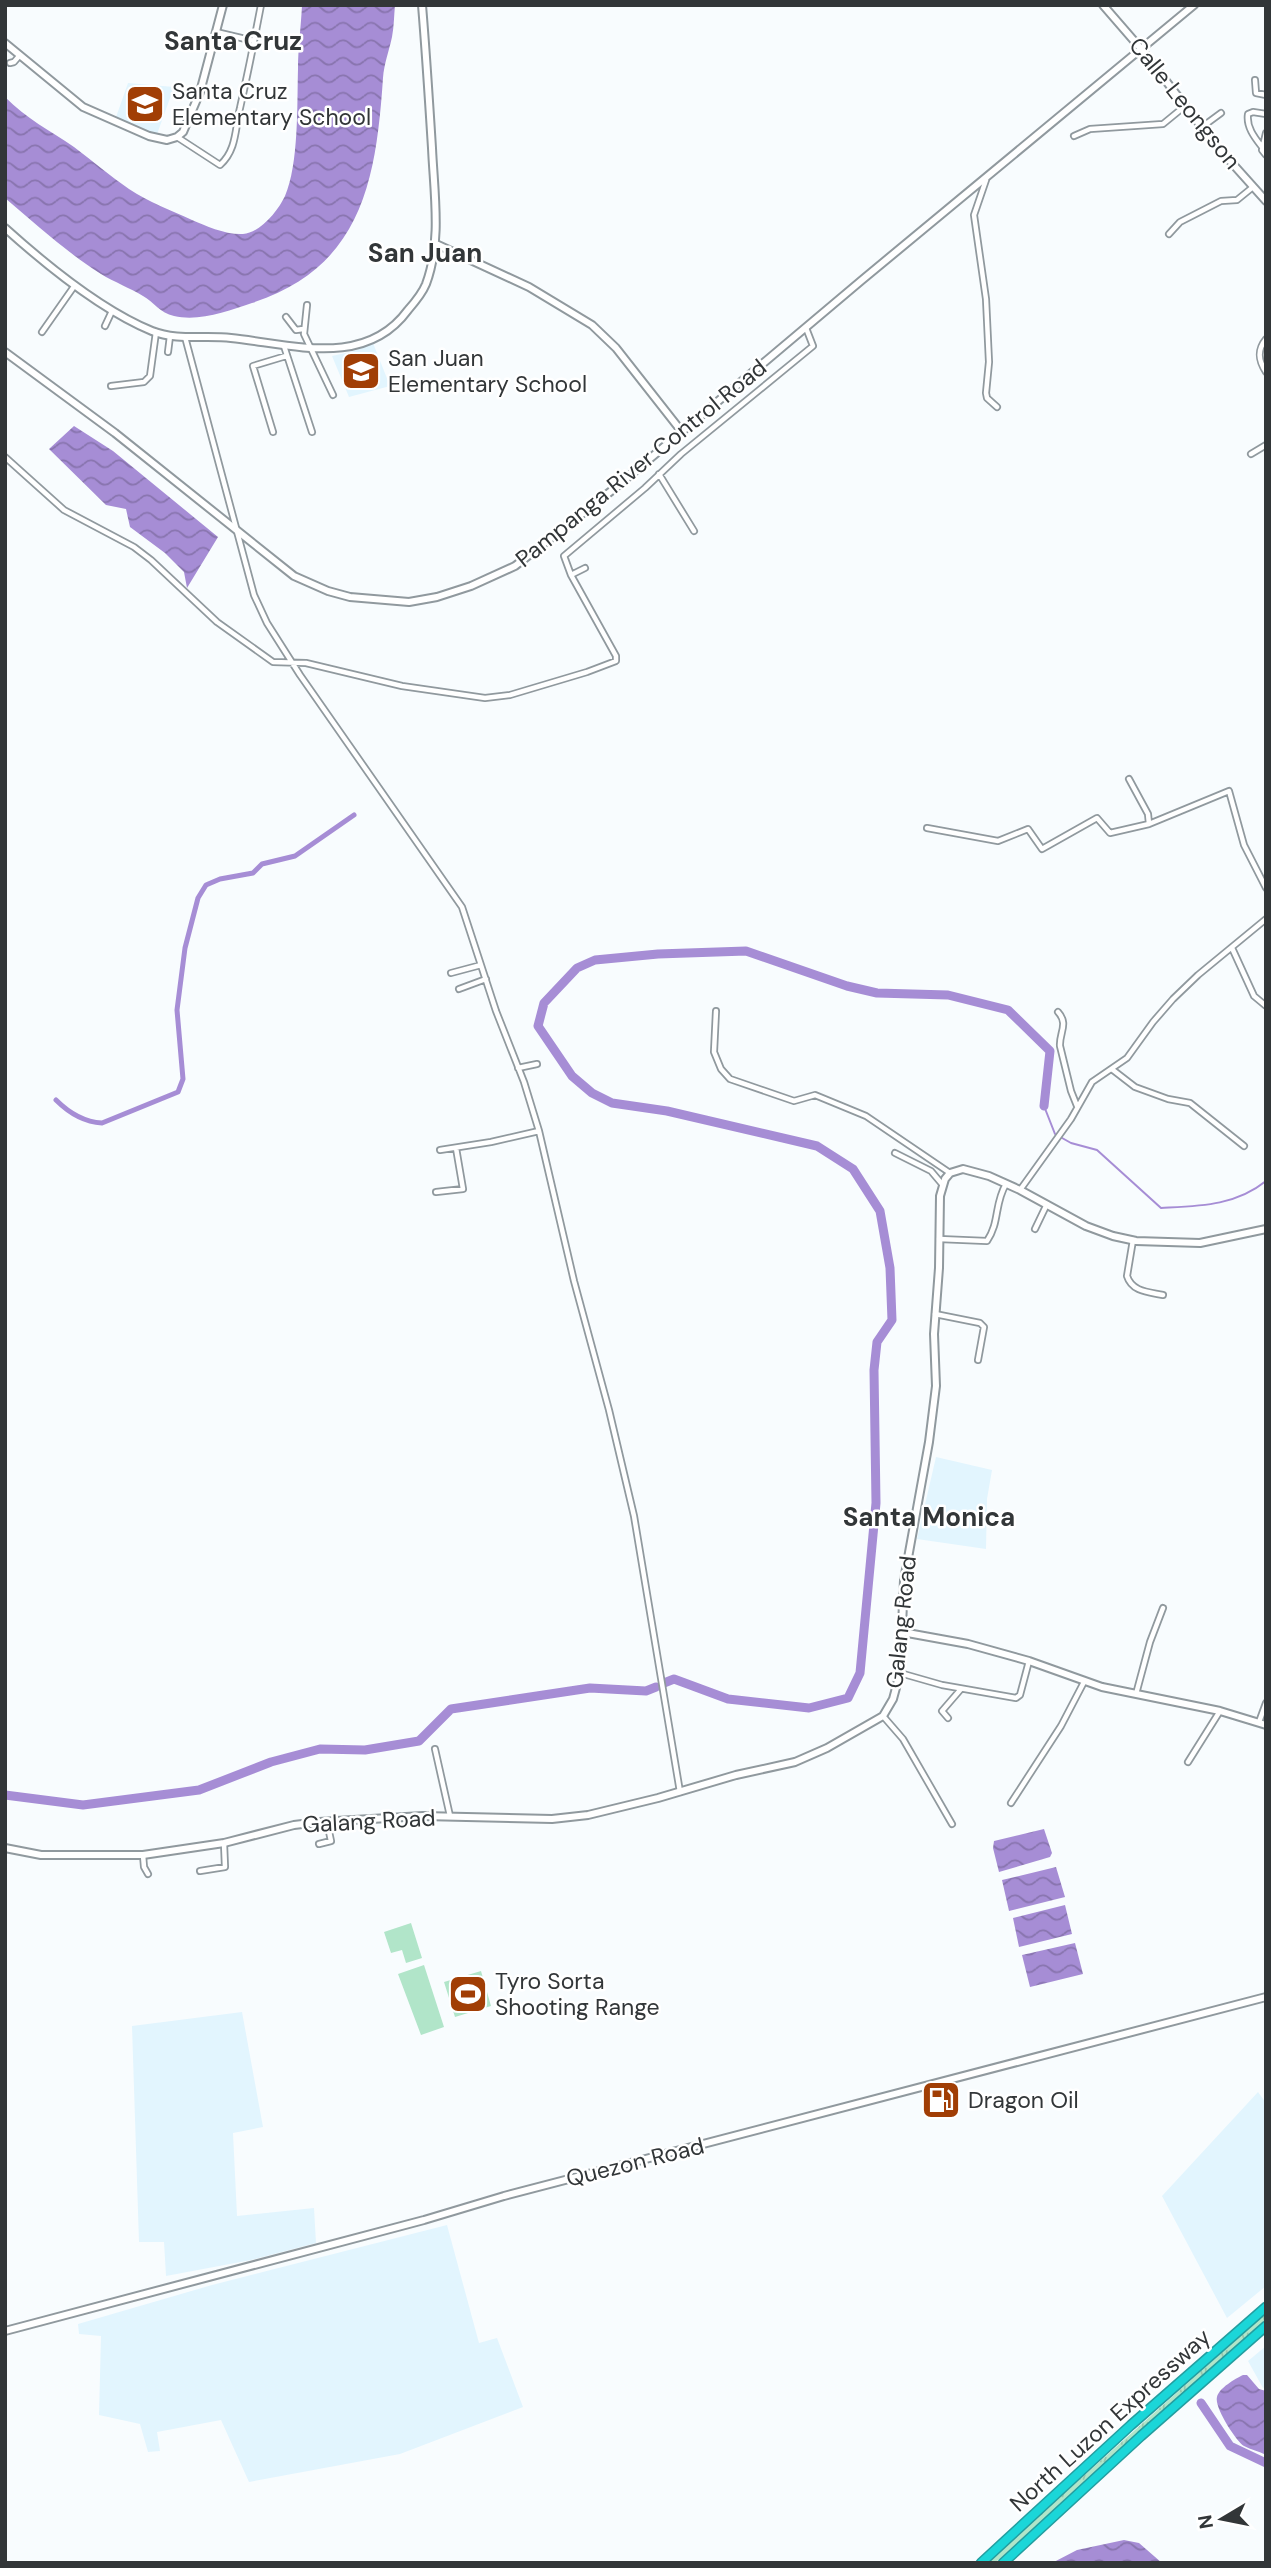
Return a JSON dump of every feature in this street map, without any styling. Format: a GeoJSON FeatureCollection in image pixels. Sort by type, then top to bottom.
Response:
{"type":"FeatureCollection","features":[{"type":"Feature","properties":{"kind":"highway","name":"North Luzon Expressway"},"geometry":{"type":"LineString","coordinates":[[981,2563],[1131,2425],[1266,2307]]}},
{"type":"Feature","properties":{"kind":"highway","name":"North Luzon Expressway"},"geometry":{"type":"LineString","coordinates":[[1003,2563],[1266,2326]]}},
{"type":"Feature","properties":{"kind":"street"},"geometry":{"type":"LineString","coordinates":[[5,43],[83,107],[159,140],[177,137],[183,132],[200,92],[223,5]]}},
{"type":"Feature","properties":{"kind":"street"},"geometry":{"type":"LineString","coordinates":[[177,137],[217,164],[224,162],[237,134],[239,110],[261,5]]}},
{"type":"Feature","properties":{"kind":"street"},"geometry":{"type":"LineString","coordinates":[[5,228],[112,311],[170,336],[222,337],[310,348],[351,346],[385,333],[397,325],[419,298],[431,270],[436,244],[422,5]]}},
{"type":"Feature","properties":{"kind":"street","name":"Calle Leongson"},"geometry":{"type":"LineString","coordinates":[[1103,5],[1142,50],[1214,144],[1266,201]]}},
{"type":"Feature","properties":{"kind":"street","name":"Pampanga River Control Road"},"geometry":{"type":"LineString","coordinates":[[6,354],[115,433],[283,568],[320,588],[350,597],[412,601],[428,599],[481,583],[514,566],[615,488],[1194,5]]}},
{"type":"Feature","properties":{"kind":"street"},"geometry":{"type":"LineString","coordinates":[[215,31],[254,41]]}},
{"type":"Feature","properties":{"kind":"street"},"geometry":{"type":"LineString","coordinates":[[10,63],[20,54]]}},
{"type":"Feature","properties":{"kind":"street"},"geometry":{"type":"LineString","coordinates":[[1255,80],[1256,93],[1266,95]]}},
{"type":"Feature","properties":{"kind":"street"},"geometry":{"type":"LineString","coordinates":[[1074,136],[1090,129],[1163,124],[1185,106]]}},
{"type":"Feature","properties":{"kind":"street"},"geometry":{"type":"LineString","coordinates":[[1266,114],[1254,112],[1248,114],[1247,118],[1252,134],[1266,155]]}},
{"type":"Feature","properties":{"kind":"street"},"geometry":{"type":"LineString","coordinates":[[1202,127],[1221,113]]}},
{"type":"Feature","properties":{"kind":"street"},"geometry":{"type":"LineString","coordinates":[[1262,147],[1266,133]]}},
{"type":"Feature","properties":{"kind":"street"},"geometry":{"type":"LineString","coordinates":[[986,179],[974,215],[986,299],[989,362],[985,393],[998,407]]}},
{"type":"Feature","properties":{"kind":"street"},"geometry":{"type":"LineString","coordinates":[[1169,233],[1180,222],[1221,201],[1237,200],[1254,187]]}},
{"type":"Feature","properties":{"kind":"street"},"geometry":{"type":"LineString","coordinates":[[436,244],[529,287],[592,325],[629,363],[682,432]]}},
{"type":"Feature","properties":{"kind":"street"},"geometry":{"type":"LineString","coordinates":[[42,332],[75,284]]}},
{"type":"Feature","properties":{"kind":"street"},"geometry":{"type":"LineString","coordinates":[[307,305],[304,329],[332,395]]}},
{"type":"Feature","properties":{"kind":"street"},"geometry":{"type":"LineString","coordinates":[[106,326],[112,311]]}},
{"type":"Feature","properties":{"kind":"street"},"geometry":{"type":"LineString","coordinates":[[286,317],[296,330],[304,329]]}},
{"type":"Feature","properties":{"kind":"street"},"geometry":{"type":"LineString","coordinates":[[5,457],[64,510],[134,547],[151,560],[217,622],[273,662],[306,663],[355,676],[451,694],[485,698],[510,695],[587,673],[616,661],[616,656],[571,575],[564,556],[684,451],[813,346],[806,328]]}},
{"type":"Feature","properties":{"kind":"street"},"geometry":{"type":"LineString","coordinates":[[111,386],[144,382],[150,376],[156,332]]}},
{"type":"Feature","properties":{"kind":"street"},"geometry":{"type":"LineString","coordinates":[[167,352],[170,336]]}},
{"type":"Feature","properties":{"kind":"street"},"geometry":{"type":"LineString","coordinates":[[185,337],[256,600],[292,662],[462,907],[518,1068],[539,1131],[634,1516],[680,1792]]}},
{"type":"Feature","properties":{"kind":"street"},"geometry":{"type":"LineString","coordinates":[[1266,339],[1259,350],[1266,372]]}},
{"type":"Feature","properties":{"kind":"street"},"geometry":{"type":"LineString","coordinates":[[284,346],[312,432]]}},
{"type":"Feature","properties":{"kind":"street"},"geometry":{"type":"LineString","coordinates":[[273,432],[253,366],[286,356]]}},
{"type":"Feature","properties":{"kind":"street"},"geometry":{"type":"LineString","coordinates":[[1251,454],[1266,445]]}},
{"type":"Feature","properties":{"kind":"street"},"geometry":{"type":"LineString","coordinates":[[659,474],[694,531]]}},
{"type":"Feature","properties":{"kind":"street"},"geometry":{"type":"LineString","coordinates":[[571,575],[585,568]]}},
{"type":"Feature","properties":{"kind":"street"},"geometry":{"type":"LineString","coordinates":[[1129,779],[1148,814],[1149,824]]}},
{"type":"Feature","properties":{"kind":"street"},"geometry":{"type":"LineString","coordinates":[[928,828],[998,841],[1028,829],[1042,849],[1097,818],[1110,833],[1149,824],[1229,791],[1244,845],[1266,888]]}},
{"type":"Feature","properties":{"kind":"street"},"geometry":{"type":"LineString","coordinates":[[1020,1189],[1062,1131],[1092,1082],[1112,1070],[1136,1049],[1153,1022],[1173,999],[1266,919]]}},
{"type":"Feature","properties":{"kind":"street"},"geometry":{"type":"LineString","coordinates":[[1232,948],[1254,996],[1266,1006]]}},
{"type":"Feature","properties":{"kind":"street"},"geometry":{"type":"LineString","coordinates":[[451,973],[481,964]]}},
{"type":"Feature","properties":{"kind":"street"},"geometry":{"type":"LineString","coordinates":[[459,989],[486,979]]}},
{"type":"Feature","properties":{"kind":"street"},"geometry":{"type":"LineString","coordinates":[[716,1011],[714,1052],[721,1069],[730,1079],[794,1101],[815,1095],[866,1116],[950,1173]]}},
{"type":"Feature","properties":{"kind":"street"},"geometry":{"type":"LineString","coordinates":[[1058,1012],[1063,1017],[1064,1029],[1060,1046],[1071,1091],[1078,1106]]}},
{"type":"Feature","properties":{"kind":"street"},"geometry":{"type":"LineString","coordinates":[[518,1068],[537,1064]]}},
{"type":"Feature","properties":{"kind":"street"},"geometry":{"type":"LineString","coordinates":[[1112,1070],[1135,1087],[1168,1099],[1190,1102],[1244,1146]]}},
{"type":"Feature","properties":{"kind":"street"},"geometry":{"type":"LineString","coordinates":[[440,1150],[539,1131]]}},
{"type":"Feature","properties":{"kind":"street"},"geometry":{"type":"LineString","coordinates":[[436,1192],[463,1189],[456,1148]]}},
{"type":"Feature","properties":{"kind":"street"},"geometry":{"type":"LineString","coordinates":[[895,1153],[931,1171],[942,1184],[950,1173],[963,1169],[972,1170],[1020,1189],[1086,1226],[1113,1236],[1157,1243],[1199,1243],[1266,1229]]}},
{"type":"Feature","properties":{"kind":"street","name":"Galang Road"},"geometry":{"type":"LineString","coordinates":[[5,1848],[41,1855],[143,1855],[224,1843],[294,1825],[326,1821],[423,1816],[552,1819],[605,1811],[795,1762],[827,1748],[883,1716],[893,1699],[900,1673],[904,1580],[929,1442],[936,1386],[935,1314],[942,1184]]}},
{"type":"Feature","properties":{"kind":"street"},"geometry":{"type":"LineString","coordinates":[[939,1239],[987,1241],[998,1218],[998,1200],[1006,1184]]}},
{"type":"Feature","properties":{"kind":"street"},"geometry":{"type":"LineString","coordinates":[[1035,1229],[1047,1204]]}},
{"type":"Feature","properties":{"kind":"street"},"geometry":{"type":"LineString","coordinates":[[1133,1240],[1127,1276],[1129,1282],[1142,1291],[1163,1295]]}},
{"type":"Feature","properties":{"kind":"street"},"geometry":{"type":"LineString","coordinates":[[935,1314],[980,1323],[985,1327],[978,1360]]}},
{"type":"Feature","properties":{"kind":"street"},"geometry":{"type":"LineString","coordinates":[[1135,1695],[1163,1608]]}},
{"type":"Feature","properties":{"kind":"street"},"geometry":{"type":"LineString","coordinates":[[902,1632],[968,1644],[1029,1661],[1084,1682],[1263,1723],[1266,1703]]}},
{"type":"Feature","properties":{"kind":"street"},"geometry":{"type":"LineString","coordinates":[[900,1673],[961,1689],[1016,1698],[1020,1695],[1029,1661]]}},
{"type":"Feature","properties":{"kind":"street"},"geometry":{"type":"LineString","coordinates":[[1011,1802],[1061,1726],[1084,1682]]}},
{"type":"Feature","properties":{"kind":"street"},"geometry":{"type":"LineString","coordinates":[[948,1718],[942,1711],[961,1689]]}},
{"type":"Feature","properties":{"kind":"street"},"geometry":{"type":"LineString","coordinates":[[1188,1762],[1220,1711]]}},
{"type":"Feature","properties":{"kind":"street"},"geometry":{"type":"LineString","coordinates":[[883,1716],[903,1739],[952,1824]]}},
{"type":"Feature","properties":{"kind":"street"},"geometry":{"type":"LineString","coordinates":[[435,1749],[451,1817]]}},
{"type":"Feature","properties":{"kind":"street"},"geometry":{"type":"LineString","coordinates":[[319,1844],[331,1841],[326,1821]]}},
{"type":"Feature","properties":{"kind":"street"},"geometry":{"type":"LineString","coordinates":[[200,1871],[225,1867],[224,1843]]}},
{"type":"Feature","properties":{"kind":"street"},"geometry":{"type":"LineString","coordinates":[[143,1855],[148,1874]]}},
{"type":"Feature","properties":{"kind":"street","name":"Quezon Road"},"geometry":{"type":"LineString","coordinates":[[5,2331],[424,2220],[504,2196],[1266,1997]]}},
{"type":"Feature","properties":{"kind":"shaded area","name":"Santa Cruz Elementary School"},"geometry":{"type":"Polygon","coordinates":[[[128,83],[174,87],[156,137],[115,120],[128,83]]]}},
{"type":"Feature","properties":{"kind":"shaded area","name":"San Juan Elementary School"},"geometry":{"type":"Polygon","coordinates":[[[373,343],[390,386],[349,397],[332,356],[373,343]]]}},
{"type":"Feature","properties":{"kind":"shaded area"},"geometry":{"type":"Polygon","coordinates":[[[936,1457],[992,1470],[987,1499],[986,1549],[917,1539],[936,1457]]]}},
{"type":"Feature","properties":{"kind":"shaded area"},"geometry":{"type":"Polygon","coordinates":[[[242,2012],[263,2127],[233,2133],[237,2216],[314,2208],[316,2243],[251,2260],[166,2276],[164,2242],[139,2242],[132,2026],[242,2012]]]}},
{"type":"Feature","properties":{"kind":"shaded area"},"geometry":{"type":"Polygon","coordinates":[[[1258,2092],[1266,2103],[1266,2286],[1227,2318],[1162,2196],[1258,2092]]]}},
{"type":"Feature","properties":{"kind":"shaded area"},"geometry":{"type":"Polygon","coordinates":[[[447,2225],[479,2343],[497,2338],[523,2407],[400,2454],[249,2482],[221,2420],[157,2432],[160,2451],[148,2452],[140,2424],[99,2415],[101,2336],[79,2334],[78,2324],[212,2285],[447,2225]]]}},
{"type":"Feature","properties":{"kind":"shaded area"},"geometry":{"type":"Polygon","coordinates":[[[1266,2346],[1266,2386],[1263,2388],[1248,2361],[1266,2346]]]}},
{"type":"Feature","properties":{"kind":"green space"},"geometry":{"type":"Polygon","coordinates":[[[411,1923],[422,1958],[406,1963],[402,1950],[391,1953],[384,1932],[411,1923]]]}},
{"type":"Feature","properties":{"kind":"green space"},"geometry":{"type":"Polygon","coordinates":[[[424,1965],[444,2027],[421,2035],[398,1974],[424,1965]]]}},
{"type":"Feature","properties":{"kind":"green space","name":"Tyro Sorta Shooting Range"},"geometry":{"type":"Polygon","coordinates":[[[481,1971],[491,2006],[455,2017],[444,1982],[481,1971]]]}},
{"type":"Feature","properties":{"kind":"green space"},"geometry":{"type":"Polygon","coordinates":[[[1266,2313],[1266,2319],[995,2563],[986,2563],[1266,2313]]]}},
{"type":"Feature","properties":{"kind":"water"},"geometry":{"type":"Polygon","coordinates":[[[302,5],[395,5],[375,152],[356,216],[340,243],[318,267],[289,287],[252,303],[213,315],[193,318],[169,315],[143,296],[88,265],[5,198],[5,97],[30,118],[144,198],[223,232],[243,234],[256,230],[282,202],[290,183],[296,134],[302,5]]]}},
{"type":"Feature","properties":{"kind":"water"},"geometry":{"type":"Polygon","coordinates":[[[74,426],[113,451],[218,537],[187,588],[184,572],[165,553],[130,527],[126,509],[106,505],[49,449],[74,426]]]}},
{"type":"Feature","properties":{"kind":"water"},"geometry":{"type":"Polygon","coordinates":[[[1044,1829],[1052,1853],[1050,1857],[999,1872],[993,1848],[994,1841],[1044,1829]]]}},
{"type":"Feature","properties":{"kind":"water"},"geometry":{"type":"Polygon","coordinates":[[[1056,1867],[1065,1897],[1009,1911],[1002,1880],[1056,1867]]]}},
{"type":"Feature","properties":{"kind":"water"},"geometry":{"type":"Polygon","coordinates":[[[1065,1905],[1072,1934],[1019,1947],[1013,1918],[1065,1905]]]}},
{"type":"Feature","properties":{"kind":"water"},"geometry":{"type":"Polygon","coordinates":[[[1075,1943],[1083,1974],[1030,1987],[1022,1955],[1075,1943]]]}},
{"type":"Feature","properties":{"kind":"water"},"geometry":{"type":"Polygon","coordinates":[[[1247,2375],[1259,2389],[1266,2391],[1266,2455],[1240,2443],[1226,2423],[1217,2402],[1221,2390],[1247,2375]]]}},
{"type":"Feature","properties":{"kind":"water"},"geometry":{"type":"Polygon","coordinates":[[[1124,2540],[1139,2543],[1162,2563],[1052,2563],[1077,2550],[1124,2540]]]}},
{"type":"Feature","properties":{"kind":"waterway"},"geometry":{"type":"LineString","coordinates":[[56,1100],[77,1116],[102,1123],[178,1092],[183,1079],[177,1010],[185,948],[198,898],[206,885],[220,879],[253,873],[262,864],[295,856],[354,815]]}},
{"type":"Feature","properties":{"kind":"waterway"},"geometry":{"type":"LineString","coordinates":[[664,1683],[674,1679],[728,1699],[809,1708],[848,1698],[860,1673],[876,1503],[874,1370],[877,1342],[892,1320],[890,1268],[880,1211],[853,1169],[817,1146],[667,1111],[612,1103],[592,1093],[572,1076],[538,1026],[544,1003],[577,968],[595,960],[658,954],[746,951],[847,986],[877,993],[948,995],[1008,1010],[1050,1051],[1044,1106]]}},
{"type":"Feature","properties":{"kind":"waterway"},"geometry":{"type":"LineString","coordinates":[[1044,1106],[1055,1134],[1071,1143],[1097,1150],[1161,1208],[1229,1200],[1266,1181]]}},
{"type":"Feature","properties":{"kind":"waterway"},"geometry":{"type":"LineString","coordinates":[[5,1795],[83,1805],[199,1790],[271,1762],[320,1749],[365,1750],[419,1741],[451,1709],[590,1688],[646,1691],[656,1687]]}},
{"type":"Feature","properties":{"kind":"waterway"},"geometry":{"type":"LineString","coordinates":[[1201,2403],[1230,2446],[1266,2463]]}},
{"type":"Feature","properties":{"kind":"place","name":"Santa Cruz Elementary School"},"geometry":{"type":"Point","coordinates":[145,104]}},
{"type":"Feature","properties":{"kind":"place","name":"San Juan Elementary School"},"geometry":{"type":"Point","coordinates":[361,371]}},
{"type":"Feature","properties":{"kind":"place","name":"Tyro Sorta Shooting Range"},"geometry":{"type":"Point","coordinates":[468,1994]}},
{"type":"Feature","properties":{"kind":"place","name":"Dragon Oil"},"geometry":{"type":"Point","coordinates":[941,2100]}},
{"type":"Feature","properties":{"kind":"district","name":"Santa Cruz"},"geometry":{"type":"Point","coordinates":[233,41]}},
{"type":"Feature","properties":{"kind":"district","name":"San Juan"},"geometry":{"type":"Point","coordinates":[425,253]}},
{"type":"Feature","properties":{"kind":"district","name":"Santa Monica"},"geometry":{"type":"Point","coordinates":[929,1517]}}]}
